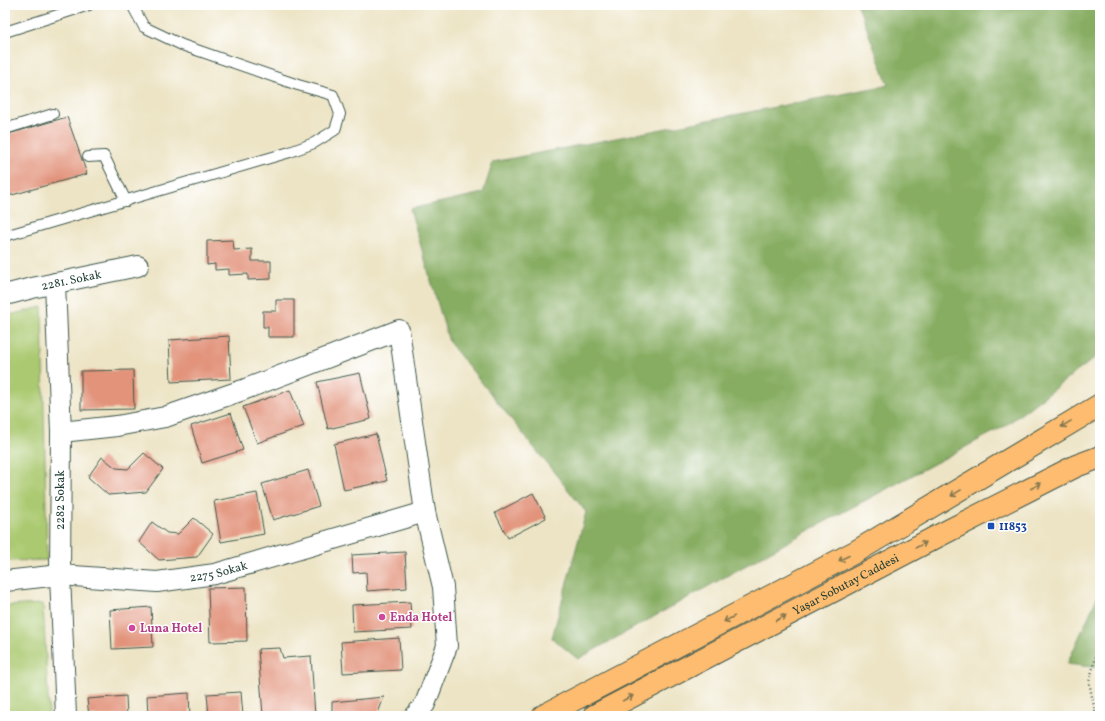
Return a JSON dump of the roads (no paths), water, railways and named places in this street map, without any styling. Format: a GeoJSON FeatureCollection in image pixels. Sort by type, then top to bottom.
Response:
{"type":"FeatureCollection","features":[{"type":"Feature","properties":{"kind":"main road"},"geometry":{"type":"LineString","coordinates":[[543,716],[857,551],[1100,405]]}},
{"type":"Feature","properties":{"kind":"main road","name":"Yaşar Sobutay Caddesi"},"geometry":{"type":"LineString","coordinates":[[594,716],[938,536],[1076,466],[1100,458]]}},
{"type":"Feature","properties":{"kind":"street","name":"2281. Sokak"},"geometry":{"type":"LineString","coordinates":[[5,295],[138,266]]}},
{"type":"Feature","properties":{"kind":"street","name":"2282 Sokak"},"geometry":{"type":"LineString","coordinates":[[55,283],[61,432],[60,575],[66,716]]}},
{"type":"Feature","properties":{"kind":"street"},"geometry":{"type":"LineString","coordinates":[[61,432],[117,426],[165,417],[243,390],[399,330],[425,512],[443,587],[447,646],[425,704],[415,716]]}},
{"type":"Feature","properties":{"kind":"street","name":"2275 Sokak"},"geometry":{"type":"LineString","coordinates":[[5,581],[60,575],[157,582],[215,574],[425,512]]}},
{"type":"Feature","properties":{"kind":"lane"},"geometry":{"type":"LineString","coordinates":[[5,32],[89,5]]}},
{"type":"Feature","properties":{"kind":"lane"},"geometry":{"type":"LineString","coordinates":[[5,236],[290,152],[314,143],[335,130],[340,114],[332,95],[298,85],[190,47],[144,27],[132,5]]}},
{"type":"Feature","properties":{"kind":"lane"},"geometry":{"type":"LineString","coordinates":[[5,129],[53,114]]}},
{"type":"Feature","properties":{"kind":"lane"},"geometry":{"type":"LineString","coordinates":[[88,157],[104,156],[126,201]]}},
{"type":"Feature","properties":{"kind":"place","name":"11853"},"geometry":{"type":"Point","coordinates":[991,526]}},
{"type":"Feature","properties":{"kind":"place","name":"Enda Hotel"},"geometry":{"type":"Point","coordinates":[382,617]}},
{"type":"Feature","properties":{"kind":"place","name":"Luna Hotel"},"geometry":{"type":"Point","coordinates":[132,628]}}]}
